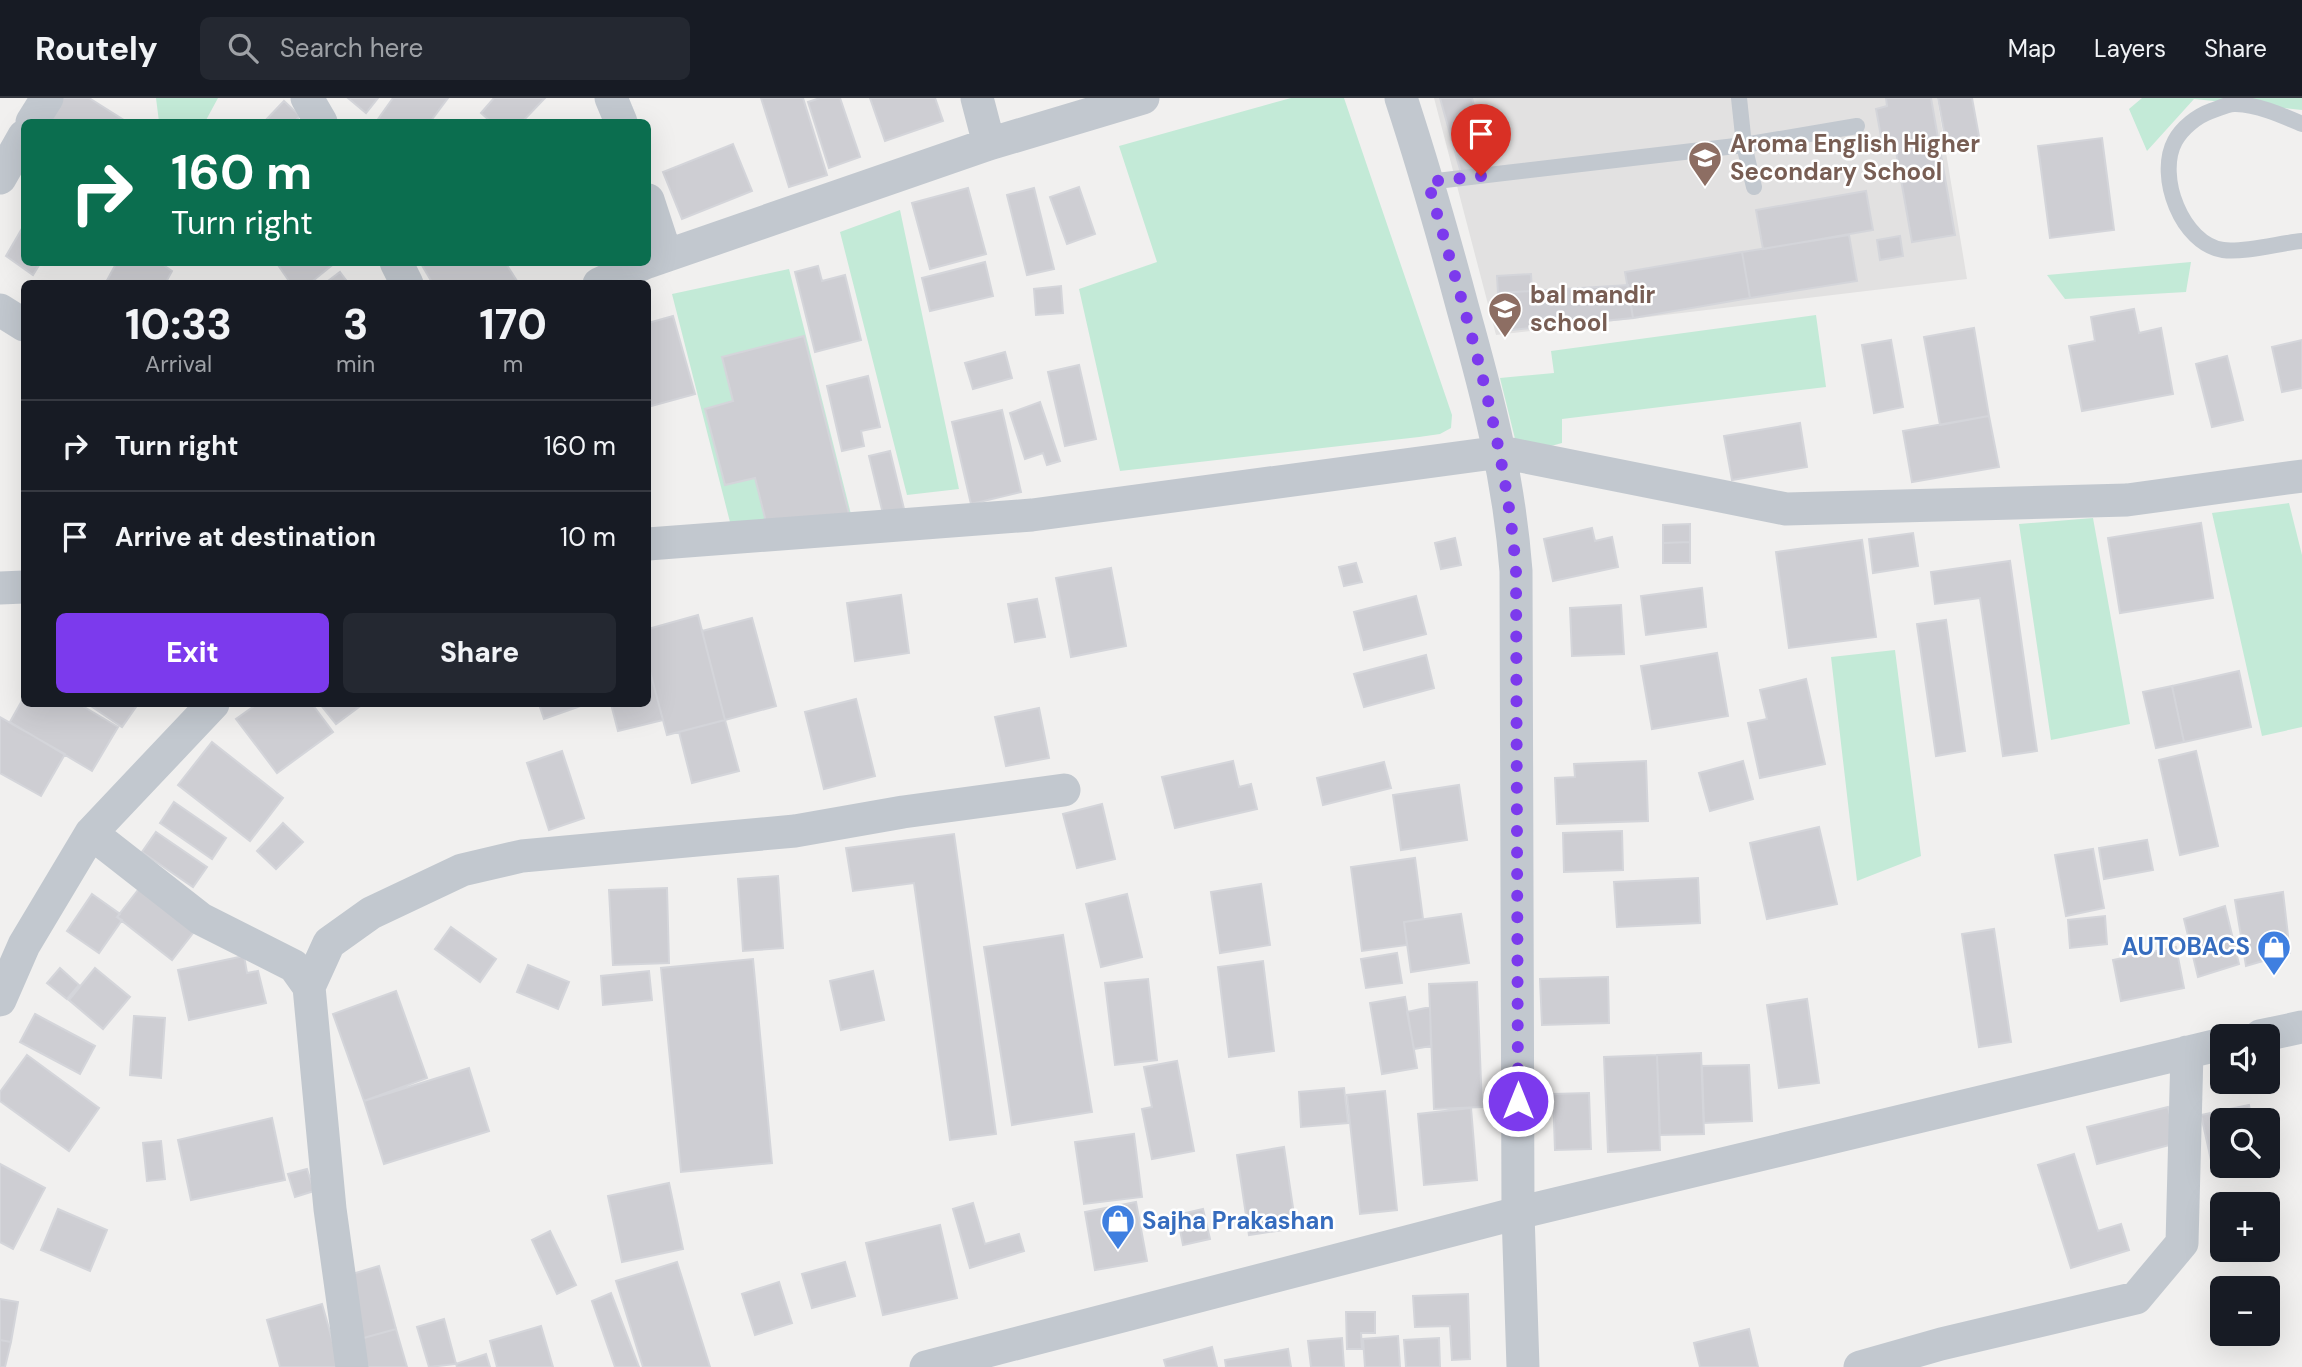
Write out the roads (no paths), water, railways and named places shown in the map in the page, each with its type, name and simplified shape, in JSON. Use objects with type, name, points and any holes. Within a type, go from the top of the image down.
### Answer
[{"type":"street","points":[[34,119],[47,98]]},
{"type":"street","points":[[307,98],[319,119]]},
{"type":"street","points":[[611,98],[620,119]]},
{"type":"street","points":[[977,98],[989,144]]},
{"type":"street","points":[[651,230],[654,260],[989,144],[1142,98]]},
{"type":"street","points":[[1401,98],[1428,182],[1500,452],[1511,505],[1516,571],[1518,1213],[1523,1367]]},
{"type":"street","points":[[0,178],[21,141]]},
{"type":"street","points":[[608,280],[640,266]]},
{"type":"street","points":[[0,310],[21,323]]},
{"type":"street","points":[[651,544],[1032,515],[1500,452],[1786,509],[2127,500],[2302,476]]},
{"type":"street","points":[[0,589],[21,587]]},
{"type":"street","points":[[0,1000],[24,945],[91,833],[210,707]]},
{"type":"street","points":[[352,1367],[330,1209],[309,987],[329,943],[371,913],[462,870],[522,856],[795,831],[903,811],[1063,790]]},
{"type":"street","points":[[91,833],[201,919],[294,966],[309,987]]},
{"type":"street","points":[[2280,1032],[2302,1027]]},
{"type":"street","points":[[926,1367],[1518,1213],[2210,1047]]},
{"type":"street","points":[[1860,1367],[1941,1344],[2136,1298],[2182,1243],[2187,1052]]},
{"type":"lane","points":[[1739,98],[1744,145],[1754,187]]},
{"type":"lane","points":[[2302,124],[2265,109],[2234,103],[2197,116],[2174,142],[2169,170],[2174,200],[2183,223],[2202,242],[2223,250],[2302,241]]},
{"type":"lane","points":[[1428,182],[1744,145],[1857,126]]},
{"type":"place","name":"Aroma English Higher Secondary School","points":[[1705,188]]},
{"type":"place","name":"bal mandir school","points":[[1505,339]]},
{"type":"place","name":"AUTOBACS","points":[[2274,977]]},
{"type":"place","name":"Sajha Prakashan","points":[[1118,1251]]}]
